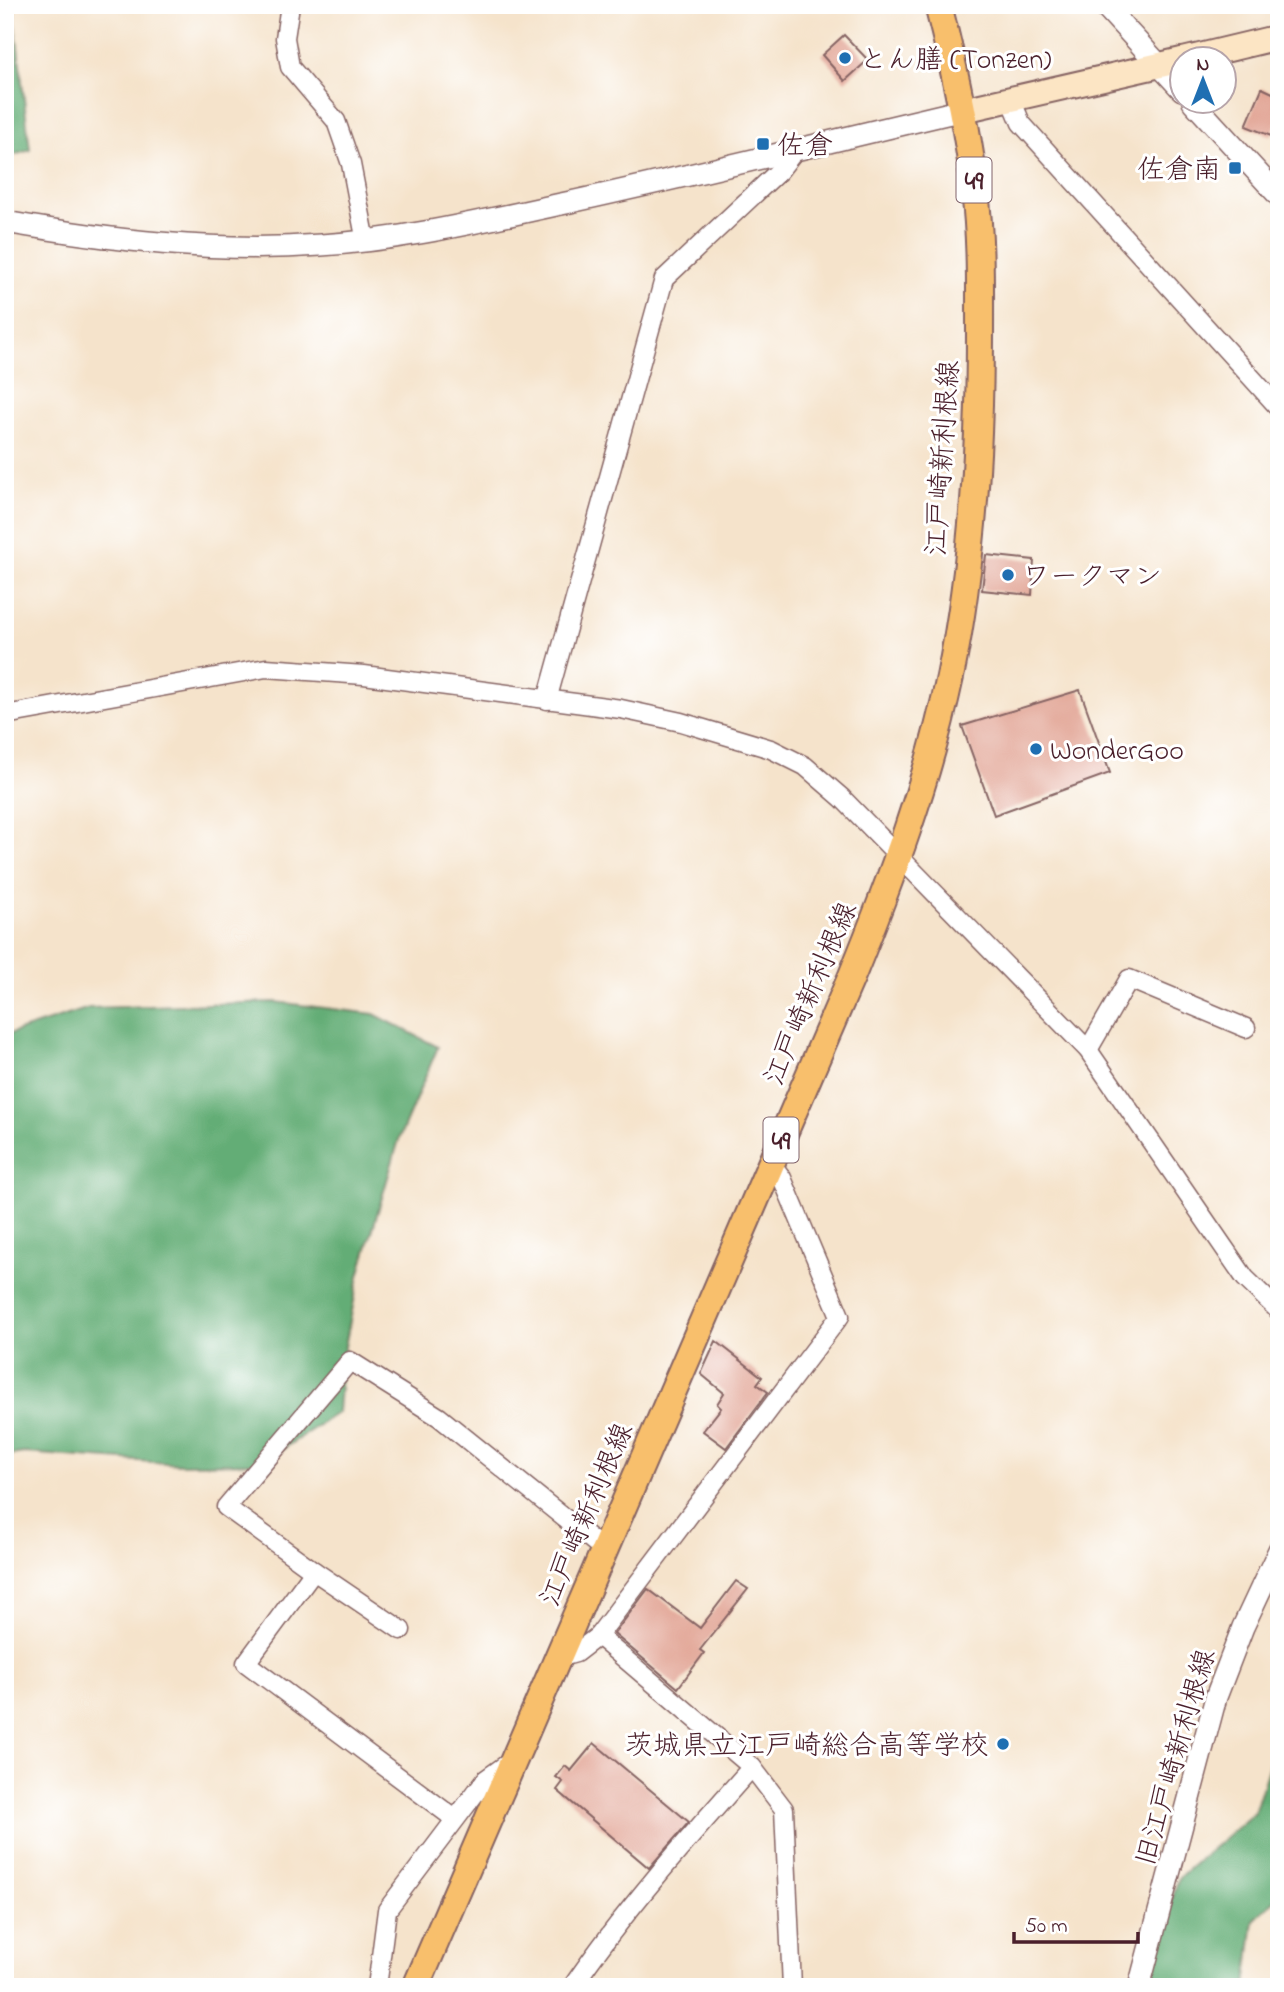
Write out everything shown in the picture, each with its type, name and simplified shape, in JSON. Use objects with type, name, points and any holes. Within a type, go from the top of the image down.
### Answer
[{"type":"main road","name":"江戸崎新利根線","points":[[416,1987],[851,978],[900,855],[935,736],[961,615],[977,463],[979,250],[975,193],[963,110],[938,5]]},
{"type":"main road","points":[[1238,46],[1279,37]]},
{"type":"main road","points":[[963,110],[1168,63]]},
{"type":"street","points":[[290,5],[285,38],[290,67],[336,121],[351,164],[366,242]]},
{"type":"street","points":[[1104,5],[1168,55]]},
{"type":"street","points":[[1011,99],[1021,123],[1279,408]]},
{"type":"street","points":[[5,222],[131,242],[242,247],[366,242],[459,226],[664,181],[963,110]]},
{"type":"street","points":[[1206,116],[1279,196]]},
{"type":"street","points":[[547,700],[664,279],[779,171],[796,149]]},
{"type":"street","points":[[5,715],[266,668],[364,675],[621,709],[681,722],[771,750],[805,766],[842,798],[1088,1050],[1245,1278],[1279,1311]]},
{"type":"street","points":[[1088,1050],[1129,979],[1246,1028]]},
{"type":"street","points":[[558,1658],[576,1653],[598,1636],[840,1316],[782,1178],[771,1163]]},
{"type":"street","points":[[401,1630],[226,1507],[349,1361],[439,1417],[603,1549]]},
{"type":"street","name":"旧江戸崎新利根線","points":[[1139,1987],[1216,1697],[1243,1627],[1279,1549]]},
{"type":"street","points":[[314,1571],[246,1663],[455,1819]]},
{"type":"street","points":[[598,1636],[752,1767],[784,1809],[792,1987]]},
{"type":"street","points":[[377,1987],[387,1910],[485,1779],[514,1760]]},
{"type":"street","points":[[572,1987],[617,1926],[752,1767]]},
{"type":"green space","points":[[5,5],[13,5],[30,150],[5,158]]},
{"type":"green space","points":[[276,1002],[374,1014],[438,1047],[400,1136],[359,1276],[342,1361],[338,1412],[262,1463],[181,1464],[24,1453],[5,1456],[5,1039],[9,1034],[89,1008]]},
{"type":"green space","points":[[1279,1734],[1279,1896],[1254,1920],[1246,1987],[1145,1987],[1179,1877],[1254,1813]]},
{"type":"building","name":"とん膳 (Tonzen)","points":[[844,35],[868,60],[845,81],[822,55]]},
{"type":"building","points":[[1262,88],[1279,96],[1279,118],[1271,136],[1246,126]]},
{"type":"building","name":"ワークマン","points":[[986,555],[1034,560],[1032,595],[982,590]]},
{"type":"building","name":"WonderGoo","points":[[1080,690],[1110,773],[994,815],[962,726]]},
{"type":"building","points":[[716,1341],[762,1377],[757,1384],[768,1392],[726,1448],[703,1431],[721,1408],[717,1404],[724,1393],[701,1374]]},
{"type":"building","points":[[736,1581],[748,1589],[700,1650],[704,1653],[678,1688],[614,1634],[648,1589],[700,1628]]},
{"type":"building","points":[[594,1743],[689,1822],[649,1868],[557,1790],[563,1782],[556,1777],[565,1766],[571,1771]]},
{"type":"place","name":"とん膳 (Tonzen)","points":[[845,58]]},
{"type":"place","name":"佐倉","points":[[763,144]]},
{"type":"place","name":"佐倉南","points":[[1235,168]]},
{"type":"place","name":"ワークマン","points":[[1008,575]]},
{"type":"place","name":"WonderGoo","points":[[1036,749]]},
{"type":"place","name":"茨城県立江戸崎総合高等学校","points":[[1003,1744]]}]
